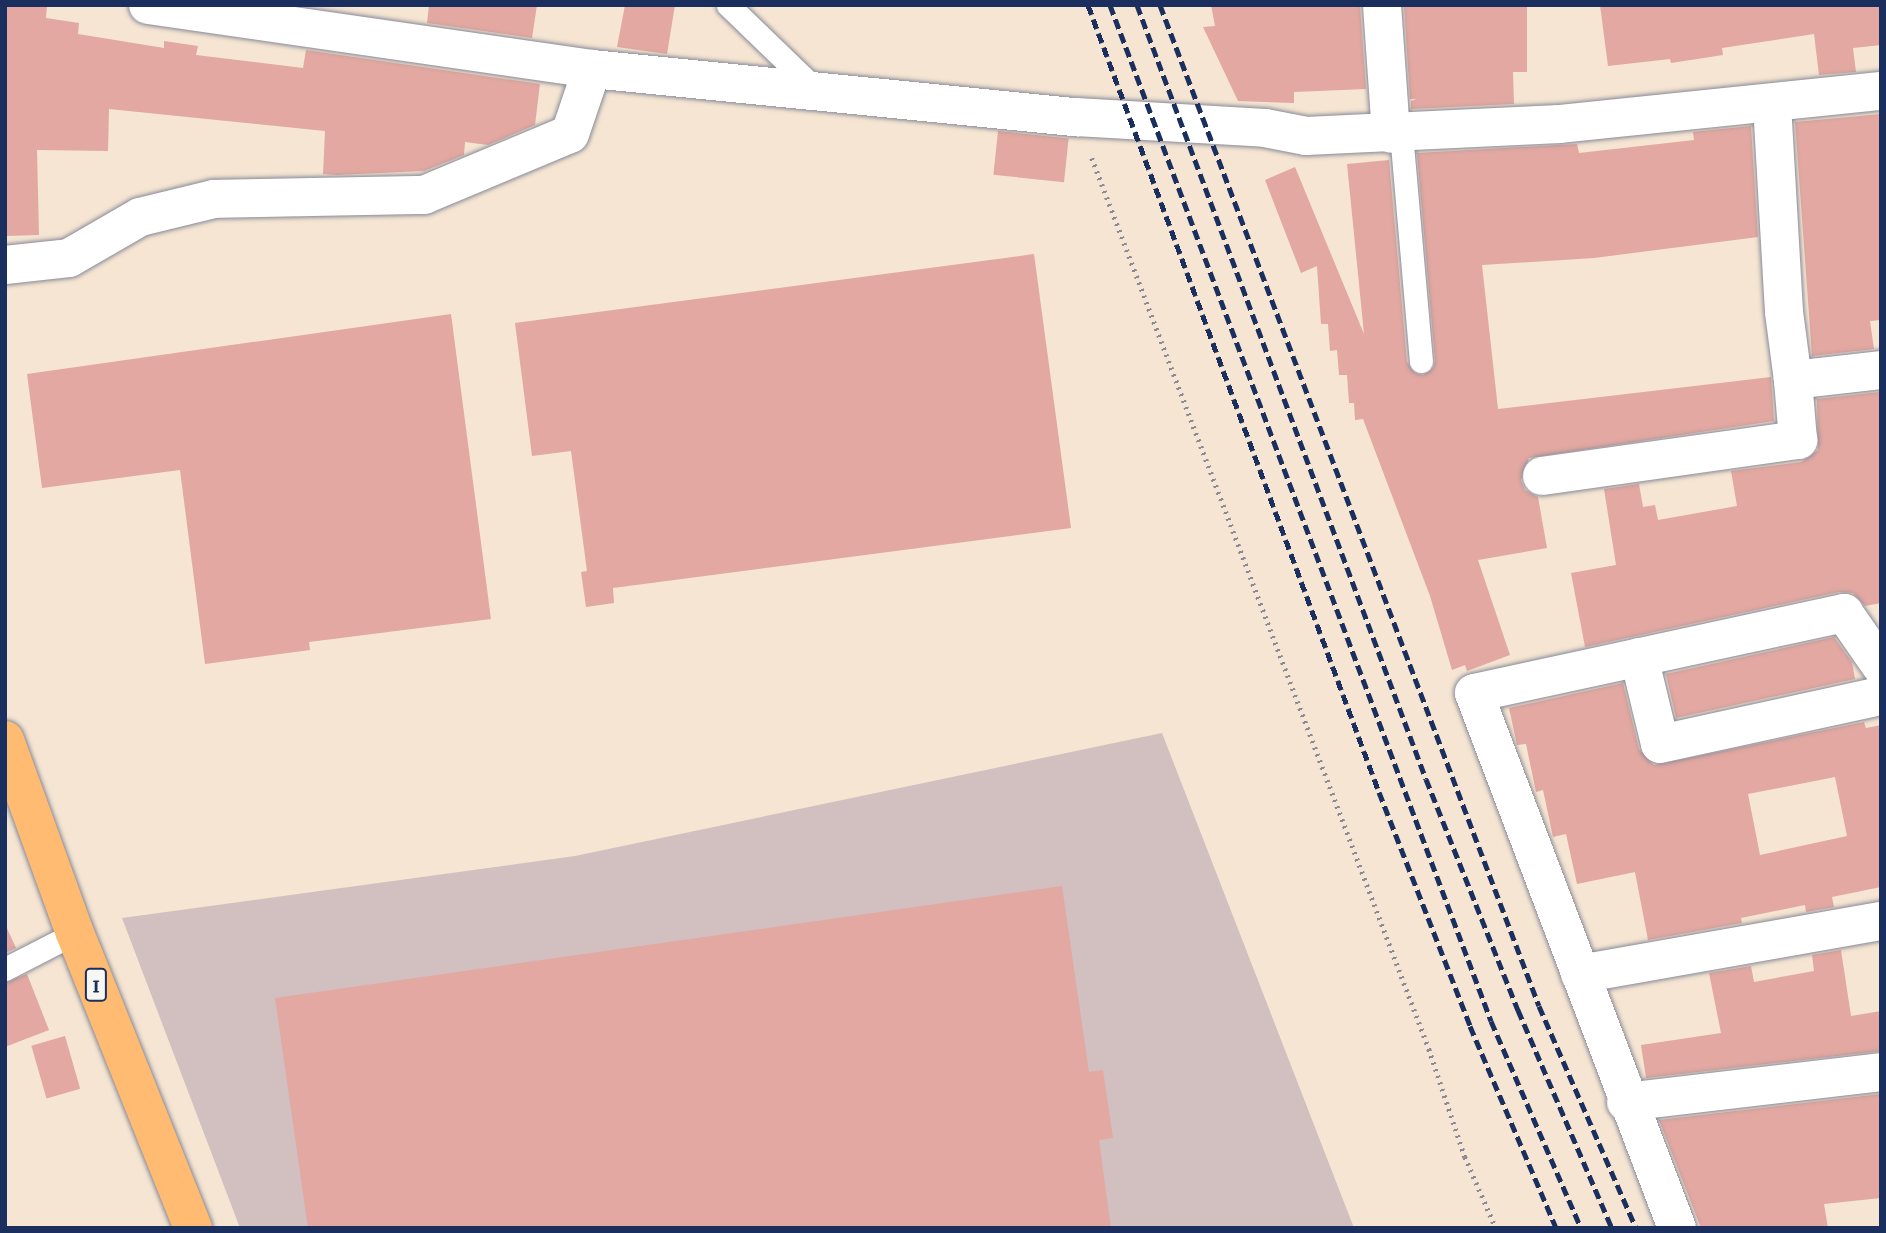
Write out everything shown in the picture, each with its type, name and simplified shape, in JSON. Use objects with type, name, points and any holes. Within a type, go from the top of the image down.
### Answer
[{"type":"highway","name":"1","points":[[5,740],[75,933],[193,1228]]},
{"type":"street","points":[[148,5],[592,69],[1076,117],[1265,128],[1306,136],[1396,133],[1772,104],[1881,91]]},
{"type":"street","points":[[1382,5],[1396,133]]},
{"type":"street","points":[[5,265],[68,258],[140,217],[214,199],[424,195],[570,134],[592,69]]},
{"type":"street","points":[[1542,476],[1798,440],[1783,300],[1772,104]]},
{"type":"street","points":[[1793,380],[1881,370]]},
{"type":"street","points":[[1677,1228],[1626,1102],[1474,693],[1844,613],[1881,666]]},
{"type":"street","points":[[1639,657],[1660,744],[1881,696]]},
{"type":"street","points":[[1580,974],[1881,920]]},
{"type":"street","points":[[1626,1102],[1881,1072]]},
{"type":"lane","points":[[727,5],[817,91]]},
{"type":"lane","points":[[1396,133],[1421,361]]},
{"type":"lane","points":[[5,969],[75,933]]},
{"type":"path","points":[[1076,117],[1429,1049],[1465,1157],[1496,1228]]},
{"type":"shaded area","points":[[1162,733],[1354,1228],[240,1228],[122,918],[575,856]]},
{"type":"building","points":[[5,5],[47,5],[46,18],[79,23],[78,34],[164,48],[164,41],[198,46],[196,55],[303,68],[306,50],[540,84],[535,125],[488,145],[465,142],[464,155],[424,171],[337,175],[323,174],[325,131],[109,109],[108,151],[37,150],[39,235],[5,236]]},
{"type":"building","points":[[429,5],[537,5],[532,38],[427,23]]},
{"type":"building","points":[[625,5],[675,5],[667,54],[617,47]]},
{"type":"building","points":[[1211,5],[1360,5],[1366,89],[1294,92],[1294,103],[1238,101],[1203,27],[1215,26]]},
{"type":"building","points":[[1404,5],[1527,5],[1527,72],[1513,72],[1514,104],[1411,109],[1411,101],[1416,99],[1410,99]]},
{"type":"building","points":[[1600,5],[1881,5],[1881,45],[1853,48],[1856,72],[1819,75],[1814,34],[1722,48],[1723,55],[1671,63],[1670,59],[1608,66]]},
{"type":"building","points":[[1881,114],[1881,320],[1870,321],[1874,349],[1812,356],[1795,122]]},
{"type":"building","points":[[1751,126],[1758,237],[1594,258],[1482,265],[1498,409],[1771,377],[1774,421],[1529,458],[1521,480],[1525,490],[1538,497],[1547,548],[1478,560],[1510,655],[1467,671],[1465,665],[1452,670],[1430,596],[1363,419],[1355,420],[1354,403],[1349,403],[1347,375],[1339,375],[1337,350],[1330,351],[1328,324],[1321,324],[1317,266],[1301,273],[1265,180],[1295,167],[1364,334],[1347,164],[1389,160],[1407,362],[1415,373],[1423,375],[1433,368],[1435,360],[1417,153],[1577,144],[1579,153],[1694,140],[1693,132]]},
{"type":"building","points":[[998,131],[1069,138],[1064,182],[993,175]]},
{"type":"building","points":[[1034,254],[1071,528],[613,588],[614,603],[586,607],[581,572],[587,571],[571,451],[532,456],[515,323]]},
{"type":"building","points":[[451,314],[491,619],[309,642],[310,650],[205,664],[180,470],[42,488],[27,374]]},
{"type":"building","points":[[1880,392],[1881,603],[1865,606],[1853,593],[1839,592],[1585,647],[1571,573],[1616,565],[1604,489],[1639,484],[1643,507],[1655,505],[1658,520],[1737,506],[1731,471],[1801,462],[1818,450],[1817,399]]},
{"type":"building","points":[[1834,637],[1852,662],[1855,679],[1676,718],[1666,674]]},
{"type":"building","points":[[1623,683],[1639,749],[1654,765],[1864,722],[1866,728],[1881,725],[1881,887],[1832,897],[1834,907],[1806,912],[1805,905],[1741,918],[1742,923],[1648,940],[1635,872],[1577,884],[1566,834],[1553,837],[1543,790],[1536,792],[1526,744],[1517,745],[1509,708]],"holes":[[[1835,777],[1847,836],[1760,855],[1748,794]]]},
{"type":"building","points":[[1062,886],[1089,1072],[1103,1070],[1113,1138],[1099,1140],[1111,1228],[308,1228],[275,998]]},
{"type":"building","points":[[5,924],[16,948],[5,953]]},
{"type":"building","points":[[1841,950],[1851,1016],[1881,1011],[1881,1051],[1646,1078],[1641,1045],[1721,1033],[1709,973],[1751,966],[1754,982],[1814,971],[1812,955]]},
{"type":"building","points":[[27,974],[49,1030],[5,1047],[5,983]]},
{"type":"building","points":[[65,1036],[80,1089],[47,1099],[31,1046]]},
{"type":"building","points":[[1881,1094],[1881,1198],[1824,1204],[1828,1228],[1701,1228],[1659,1120]]},
{"type":"railway","points":[[1088,5],[1379,792],[1470,1026],[1556,1228]]},
{"type":"railway","points":[[1110,5],[1491,1021],[1581,1228]]},
{"type":"railway","points":[[1137,5],[1426,779],[1518,1010],[1612,1228]]},
{"type":"railway","points":[[1160,5],[1539,1006],[1636,1228]]}]
